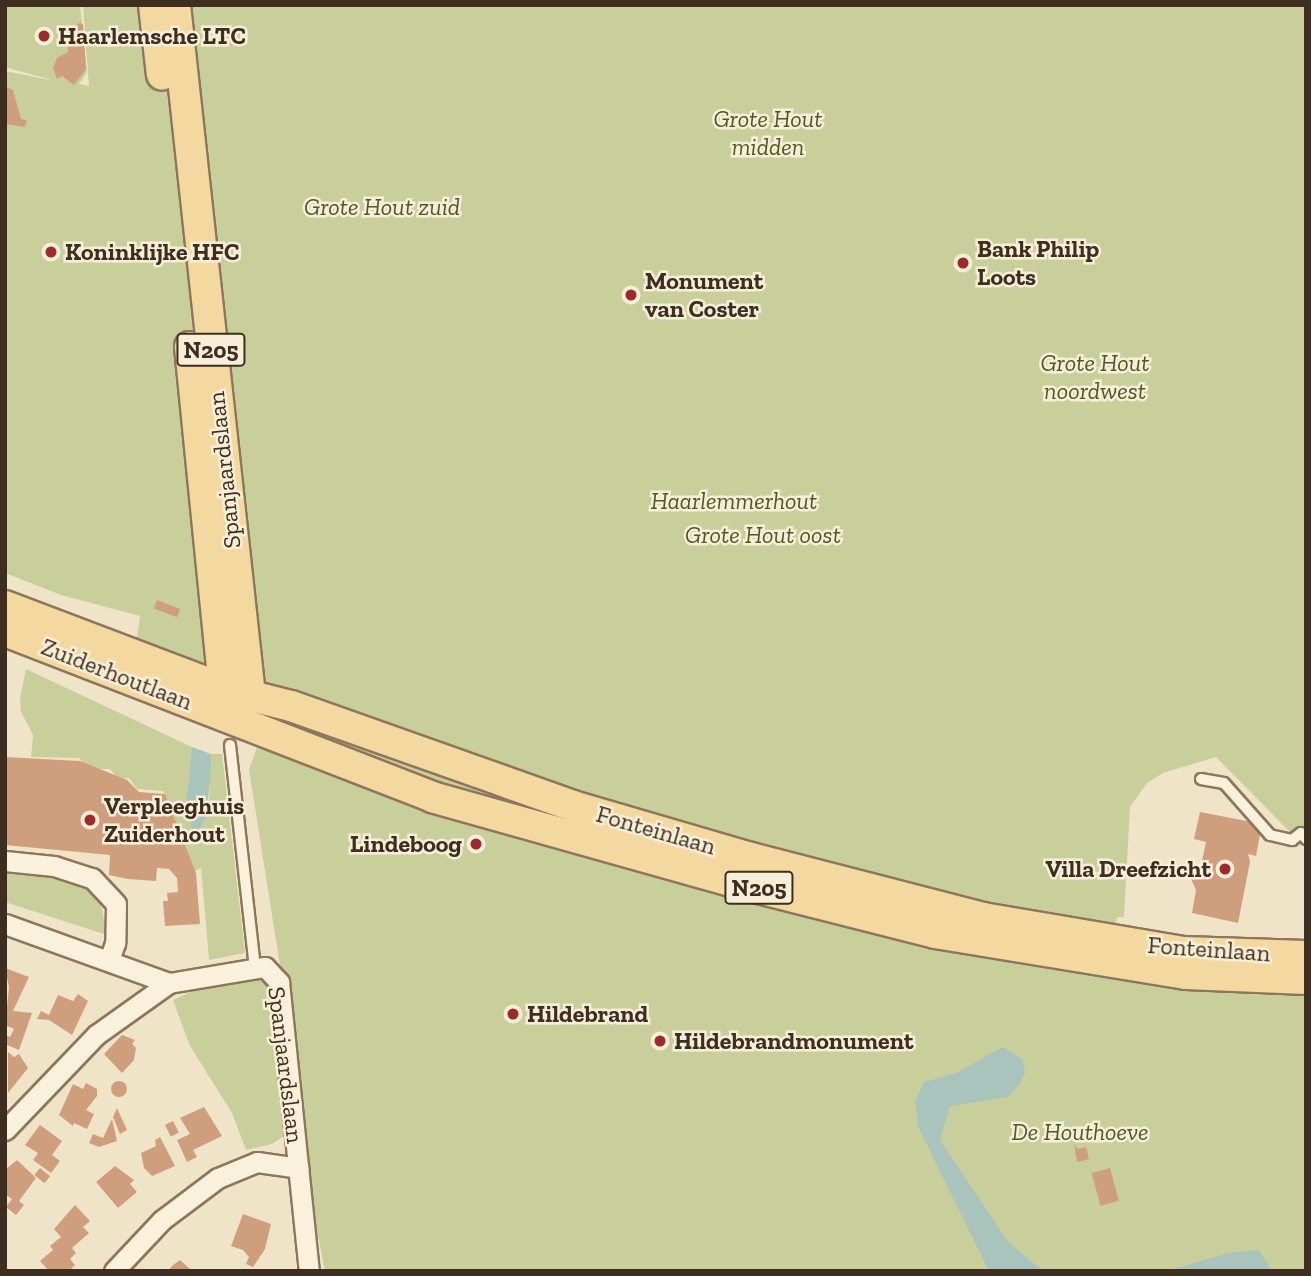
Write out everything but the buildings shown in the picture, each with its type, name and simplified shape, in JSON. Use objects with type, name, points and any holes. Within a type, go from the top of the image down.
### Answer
[{"type":"main road","name":"Spanjaardslaan","points":[[154,5],[232,713]]},
{"type":"main road","name":"Spanjaardslaan","points":[[175,5],[232,713]]},
{"type":"main road","name":"Zuiderhoutlaan","points":[[5,606],[232,713]]},
{"type":"main road","name":"Zuiderhoutlaan","points":[[5,631],[232,713]]},
{"type":"main road","name":"Fonteinlaan","points":[[232,713],[983,918],[1185,952],[1306,956]]},
{"type":"main road","name":"Fonteinlaan","points":[[232,713],[432,797],[935,933],[1186,974],[1306,979]]},
{"type":"street","points":[[5,861],[54,866],[92,878],[116,904],[115,943],[109,960]]},
{"type":"street","points":[[5,924],[169,983]]},
{"type":"street","points":[[5,1130],[96,1035],[169,983],[260,967]]},
{"type":"street","name":"Spanjaardslaan","points":[[260,967],[279,982],[309,1271]]},
{"type":"street","points":[[114,1271],[162,1220],[218,1178],[257,1162],[299,1168]]},
{"type":"lane","name":"Spanjaardslaan","points":[[232,713],[260,967]]},
{"type":"lane","points":[[1201,779],[1224,783],[1270,835],[1280,842],[1292,840],[1301,833],[1306,839]]},
{"type":"green space","name":"Haarlemmerhout","points":[[5,5],[80,5],[87,72],[79,84],[89,86],[83,5],[1306,5],[1306,827],[1290,832],[1216,757],[1163,773],[1147,783],[1130,807],[1124,917],[1117,917],[1115,933],[1306,989],[1306,1271],[325,1271],[305,1169],[292,1041],[249,770],[276,693],[136,645],[140,616],[61,595],[5,573],[5,71],[55,81],[5,67]]},
{"type":"green space","points":[[26,669],[192,747],[186,805],[200,829],[209,799],[211,754],[222,754],[245,953],[209,960],[201,868],[195,871],[163,791],[137,789],[129,778],[118,779],[110,769],[88,769],[79,758],[31,757],[33,735],[21,712],[20,699]]},
{"type":"green space","points":[[5,870],[80,880],[100,899],[107,935],[5,902]]},
{"type":"green space","points":[[261,978],[271,990],[287,1134],[272,1144],[246,1150],[232,1113],[190,1046],[173,1000],[201,987]]},
{"type":"water","points":[[192,747],[211,754],[206,817],[200,829],[192,829],[186,804]]},
{"type":"water","points":[[1003,1047],[1023,1060],[1025,1072],[1019,1085],[1008,1097],[950,1106],[940,1140],[1009,1243],[1043,1271],[989,1271],[919,1129],[915,1102],[924,1082],[956,1073]]},
{"type":"water","points":[[1259,1250],[1272,1271],[1167,1271],[1228,1253]]},
{"type":"place","name":"Haarlemsche LTC","points":[[44,36]]},
{"type":"place","name":"Koninklijke HFC","points":[[51,252]]},
{"type":"place","name":"Bank Philip Loots","points":[[963,263]]},
{"type":"place","name":"Monument van Coster","points":[[631,295]]},
{"type":"place","name":"Verpleeghuis Zuiderhout","points":[[90,820]]},
{"type":"place","name":"Lindeboog","points":[[476,844]]},
{"type":"place","name":"Villa Dreefzicht","points":[[1225,869]]},
{"type":"place","name":"Hildebrand","points":[[513,1014]]},
{"type":"place","name":"Hildebrandmonument","points":[[660,1041]]},
{"type":"park label","name":"Grote Hout midden","points":[[768,133]]},
{"type":"park label","name":"Grote Hout zuid","points":[[382,207]]},
{"type":"park label","name":"Grote Hout noordwest","points":[[1095,377]]},
{"type":"park label","name":"Grote Hout oost","points":[[763,535]]},
{"type":"park label","name":"De Houthoeve","points":[[1080,1132]]}]
